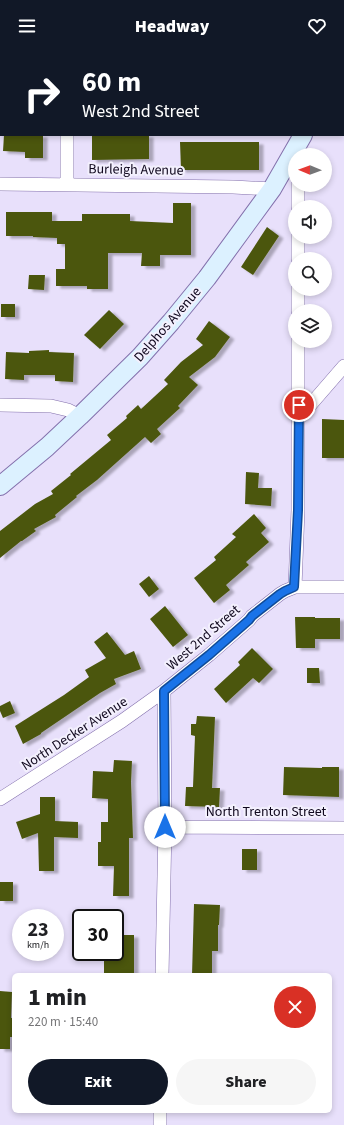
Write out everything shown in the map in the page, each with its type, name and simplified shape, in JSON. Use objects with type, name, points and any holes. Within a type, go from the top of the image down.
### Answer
[{"type":"street","points":[[67,136],[67,185]]},
{"type":"street","name":"Delphos Avenue","points":[[0,486],[47,447],[80,416],[140,357],[171,322],[207,278],[272,190],[301,142]]},
{"type":"street","name":"Burleigh Avenue","points":[[0,184],[233,187],[272,190]]},
{"type":"street","points":[[298,348],[298,510],[294,587],[344,587]]},
{"type":"street","points":[[299,418],[344,366]]},
{"type":"street","points":[[0,405],[51,406],[68,410],[80,416]]},
{"type":"street","name":"West 2nd Street","points":[[162,973],[165,827],[164,691],[214,651],[274,598],[294,587]]},
{"type":"street","name":"North Decker Avenue","points":[[0,799],[122,721],[164,691]]},
{"type":"street","name":"North Trenton Street","points":[[165,827],[344,828]]},
{"type":"street","points":[[160,1113],[160,1125]]},
{"type":"building","points":[[4,136],[43,136],[43,158],[25,158],[25,152],[3,151]]},
{"type":"building","points":[[92,136],[149,136],[149,159],[92,160]]},
{"type":"building","points":[[180,142],[259,142],[259,170],[181,170]]},
{"type":"building","points":[[173,203],[191,203],[191,255],[160,255],[160,266],[141,266],[142,253],[108,253],[108,289],[87,289],[87,286],[56,286],[56,269],[65,269],[65,244],[57,244],[57,238],[6,236],[6,212],[52,212],[52,221],[82,221],[82,214],[130,214],[130,221],[173,223]]},
{"type":"building","points":[[267,227],[279,236],[253,275],[241,267]]},
{"type":"building","points":[[29,275],[45,275],[44,290],[28,289]]},
{"type":"building","points":[[1,304],[15,304],[15,317],[1,317]]},
{"type":"building","points":[[109,310],[124,324],[100,349],[84,335]]},
{"type":"building","points":[[209,321],[230,337],[215,357],[189,377],[198,385],[178,406],[180,408],[157,429],[161,434],[151,443],[145,437],[97,480],[76,496],[77,497],[55,515],[56,517],[34,529],[36,531],[0,558],[0,531],[35,504],[53,494],[51,491],[111,440],[107,435],[127,418],[126,416],[138,405],[141,409],[168,384],[164,380],[181,362],[203,345],[196,339]]},
{"type":"building","points":[[49,350],[49,352],[74,353],[73,382],[55,381],[55,375],[24,375],[24,380],[5,379],[6,352],[29,353],[29,351]]},
{"type":"building","points":[[322,419],[344,420],[344,458],[322,458]]},
{"type":"building","points":[[246,472],[259,473],[258,488],[272,488],[271,506],[245,504]]},
{"type":"building","points":[[254,514],[266,528],[261,533],[269,542],[246,562],[249,565],[226,585],[230,590],[214,603],[194,578],[216,560],[214,557],[236,537],[232,534]]},
{"type":"building","points":[[149,576],[159,589],[149,597],[139,584]]},
{"type":"building","points":[[165,606],[188,635],[173,647],[150,619]]},
{"type":"building","points":[[295,617],[340,618],[340,639],[315,639],[315,648],[296,648]]},
{"type":"building","points":[[107,632],[125,655],[134,651],[141,669],[114,679],[116,684],[100,693],[41,734],[23,744],[15,726],[64,695],[89,677],[85,670],[106,658],[94,642]]},
{"type":"building","points":[[252,648],[273,669],[259,683],[253,678],[226,703],[214,689],[240,665],[238,662]]},
{"type":"building","points":[[307,668],[319,668],[320,683],[307,683]]},
{"type":"building","points":[[10,701],[15,713],[3,718],[0,711],[0,706]]},
{"type":"building","points":[[197,716],[215,717],[212,788],[220,788],[219,807],[185,806],[186,787],[193,787],[195,736],[191,735],[191,724],[196,724]]},
{"type":"building","points":[[114,760],[132,761],[131,782],[133,838],[129,838],[129,896],[113,896],[114,866],[98,866],[98,842],[101,842],[101,822],[108,822],[108,799],[92,798],[93,771],[113,772]]},
{"type":"building","points":[[284,767],[339,767],[339,797],[283,795]]},
{"type":"building","points":[[40,797],[55,797],[55,821],[78,822],[78,838],[54,837],[54,871],[39,871],[38,833],[22,839],[16,822],[40,814]]},
{"type":"building","points":[[242,849],[257,849],[257,870],[242,870]]},
{"type":"building","points":[[0,882],[13,882],[13,901],[0,901]]},
{"type":"building","points":[[194,904],[220,905],[218,951],[212,951],[212,973],[192,973]]},
{"type":"building","points":[[124,935],[134,935],[134,973],[104,973],[104,961],[124,961]]},
{"type":"building","points":[[0,991],[12,992],[12,1037],[10,1037],[10,1049],[0,1049]]},
{"type":"route","points":[[165,827],[164,691],[235,633],[252,616],[280,594],[294,587],[298,510],[299,405]]}]
